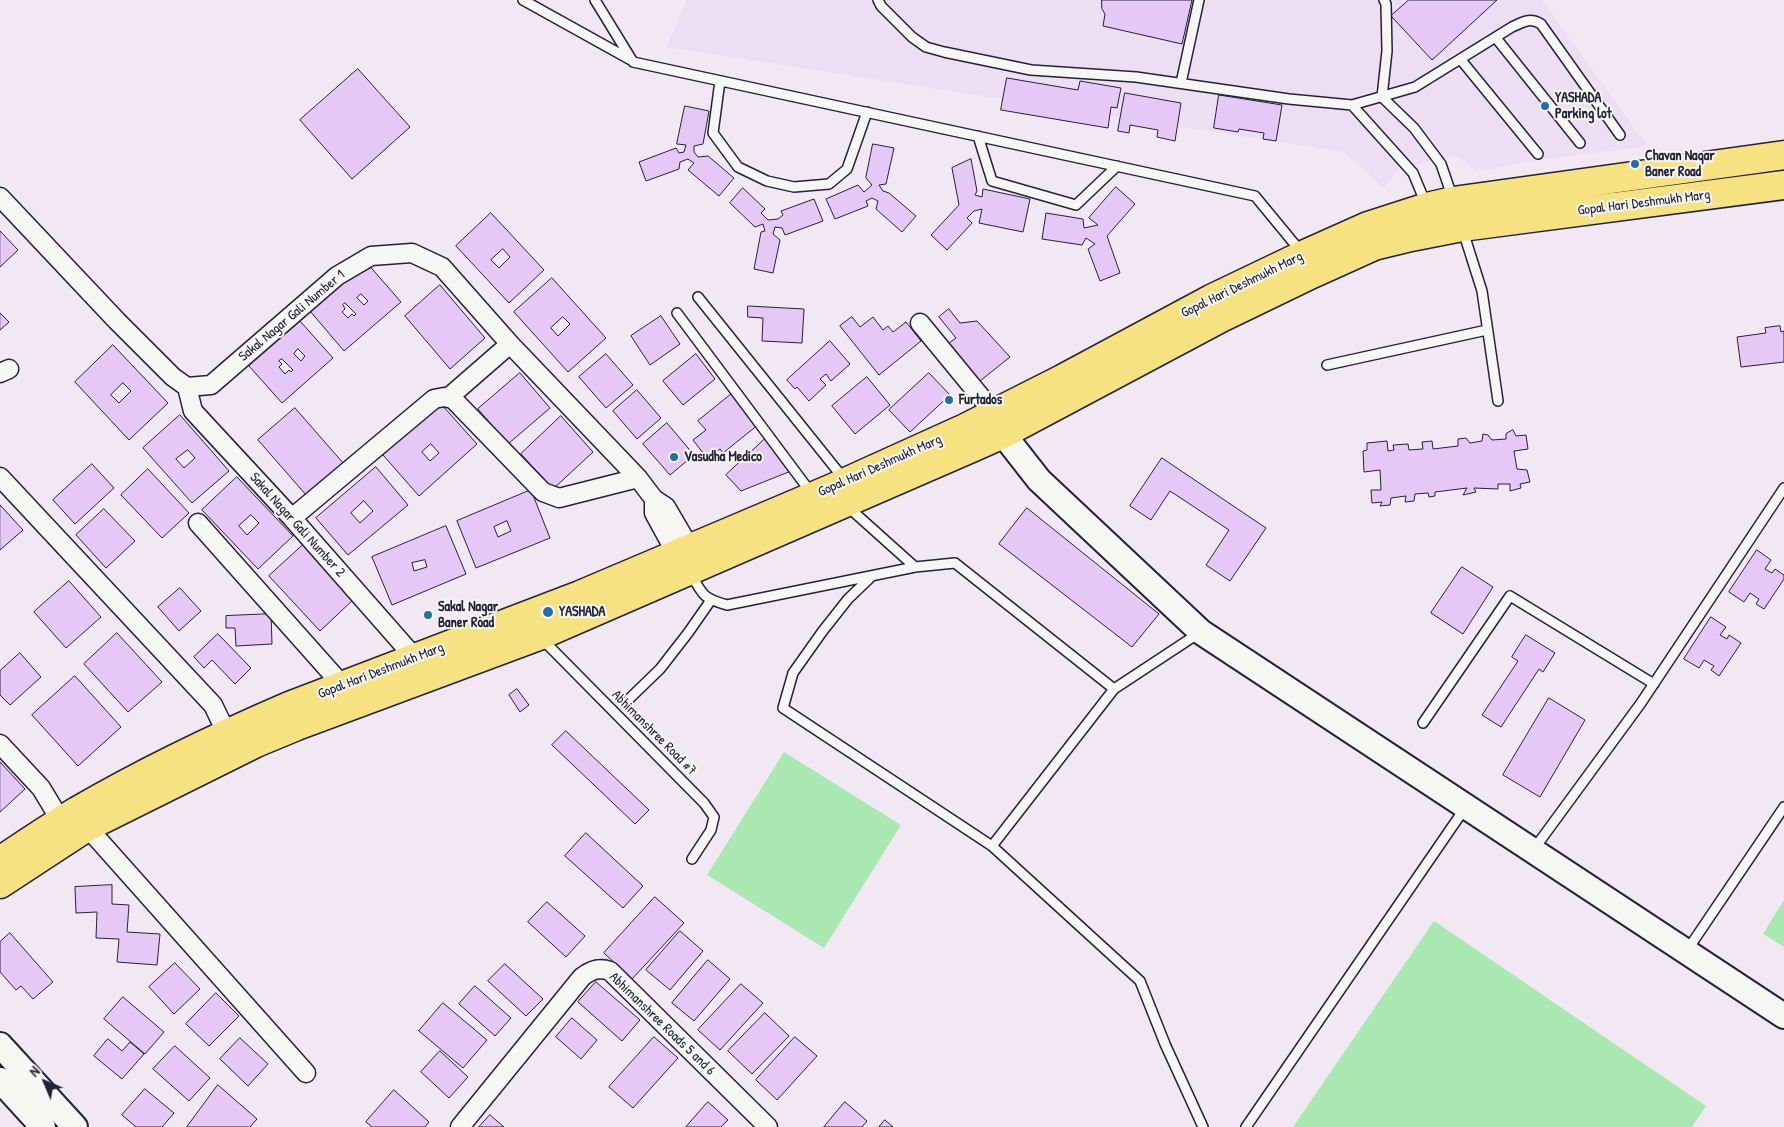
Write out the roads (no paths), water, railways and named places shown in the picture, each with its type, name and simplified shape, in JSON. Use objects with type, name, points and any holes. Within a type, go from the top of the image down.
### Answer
[{"type":"main road","name":"Gopal Hari Deshmukh Marg","points":[[0,884],[88,827],[229,745],[289,706],[580,595],[686,558],[846,493],[1374,246],[1445,217],[1784,155]]},
{"type":"main road","name":"Gopal Hari Deshmukh Marg","points":[[999,423],[1062,379],[1211,299],[1368,226],[1784,185]]},
{"type":"main road","name":"Gopal Hari Deshmukh Marg","points":[[0,861],[61,821],[119,788],[229,745],[297,726],[539,636],[686,558],[814,496],[846,493]]},
{"type":"street","points":[[0,197],[124,328],[173,377],[187,387]]},
{"type":"street","name":"Sakal Nagar Gali Number 1","points":[[187,387],[211,385],[337,276],[371,256],[412,253],[442,267],[510,344],[638,478],[654,499],[654,513],[686,558]]},
{"type":"street","points":[[920,323],[999,423],[1039,480],[1201,632],[1784,1016]]},
{"type":"street","points":[[448,398],[510,344]]},
{"type":"street","name":"Sakal Nagar Gali Number 2","points":[[187,387],[193,411],[292,518],[415,658]]},
{"type":"street","points":[[292,518],[434,399],[439,398],[453,399],[543,492],[551,496],[560,498],[638,478]]},
{"type":"street","points":[[0,477],[213,706],[229,745]]},
{"type":"street","points":[[198,524],[343,686]]},
{"type":"street","points":[[0,744],[41,788],[61,821]]},
{"type":"street","points":[[88,827],[306,1073]]},
{"type":"street","name":"Abhimanshree Roads 5 and 6","points":[[460,1127],[582,977],[589,971],[596,969],[610,971],[768,1127]]},
{"type":"street","points":[[0,1045],[75,1127]]},
{"type":"street","points":[[0,1080],[43,1127]]},
{"type":"lane","points":[[523,0],[634,62],[1255,196],[1303,255]]},
{"type":"lane","points":[[595,0],[634,62]]},
{"type":"lane","points":[[878,0],[881,6],[912,37],[926,47],[944,52],[1030,70],[1136,77],[1289,99],[1352,105],[1415,87],[1526,20],[1535,20],[1541,24],[1620,135]]},
{"type":"lane","points":[[1180,84],[1199,0]]},
{"type":"lane","points":[[1382,97],[1387,51],[1387,1]]},
{"type":"lane","points":[[1496,38],[1580,143]]},
{"type":"lane","points":[[1461,60],[1538,154]]},
{"type":"lane","points":[[720,80],[713,133],[738,167],[767,181],[794,187],[830,184],[846,170],[867,112]]},
{"type":"lane","points":[[1382,97],[1414,128],[1441,164],[1445,217]]},
{"type":"lane","points":[[1352,105],[1413,173],[1445,217],[1482,291],[1498,401]]},
{"type":"lane","points":[[978,136],[992,181],[1076,205],[1117,166]]},
{"type":"lane","points":[[698,298],[846,493],[915,567]]},
{"type":"lane","points":[[677,313],[814,496]]},
{"type":"lane","points":[[1327,365],[1487,330]]},
{"type":"lane","points":[[1533,851],[1654,684],[1784,488]]},
{"type":"lane","points":[[686,558],[703,595],[711,600],[727,604],[915,567],[955,563],[1114,689]]},
{"type":"lane","points":[[872,576],[848,599],[793,673],[784,708],[992,846],[1140,981],[1165,1044],[1203,1127]]},
{"type":"lane","points":[[1423,723],[1510,596],[1654,684]]},
{"type":"lane","points":[[629,699],[660,669],[688,634],[711,600]]},
{"type":"lane","points":[[992,846],[1114,689],[1201,632]]},
{"type":"lane","name":"Abhimanshree Road #7","points":[[539,636],[704,803],[714,817],[711,830],[692,859]]},
{"type":"lane","points":[[1686,952],[1784,806]]},
{"type":"lane","points":[[1246,1127],[1466,807]]},
{"type":"place","name":"YASHADA Parking lot","points":[[1545,106]]},
{"type":"place","name":"Chavan Nagar Baner Road","points":[[1635,164]]},
{"type":"place","name":"Furtados","points":[[949,400]]},
{"type":"place","name":"Vasudha Medico","points":[[674,457]]},
{"type":"place","name":"YASHADA","points":[[548,612]]},
{"type":"place","name":"Sakal Nagar Baner Road","points":[[428,615]]}]
